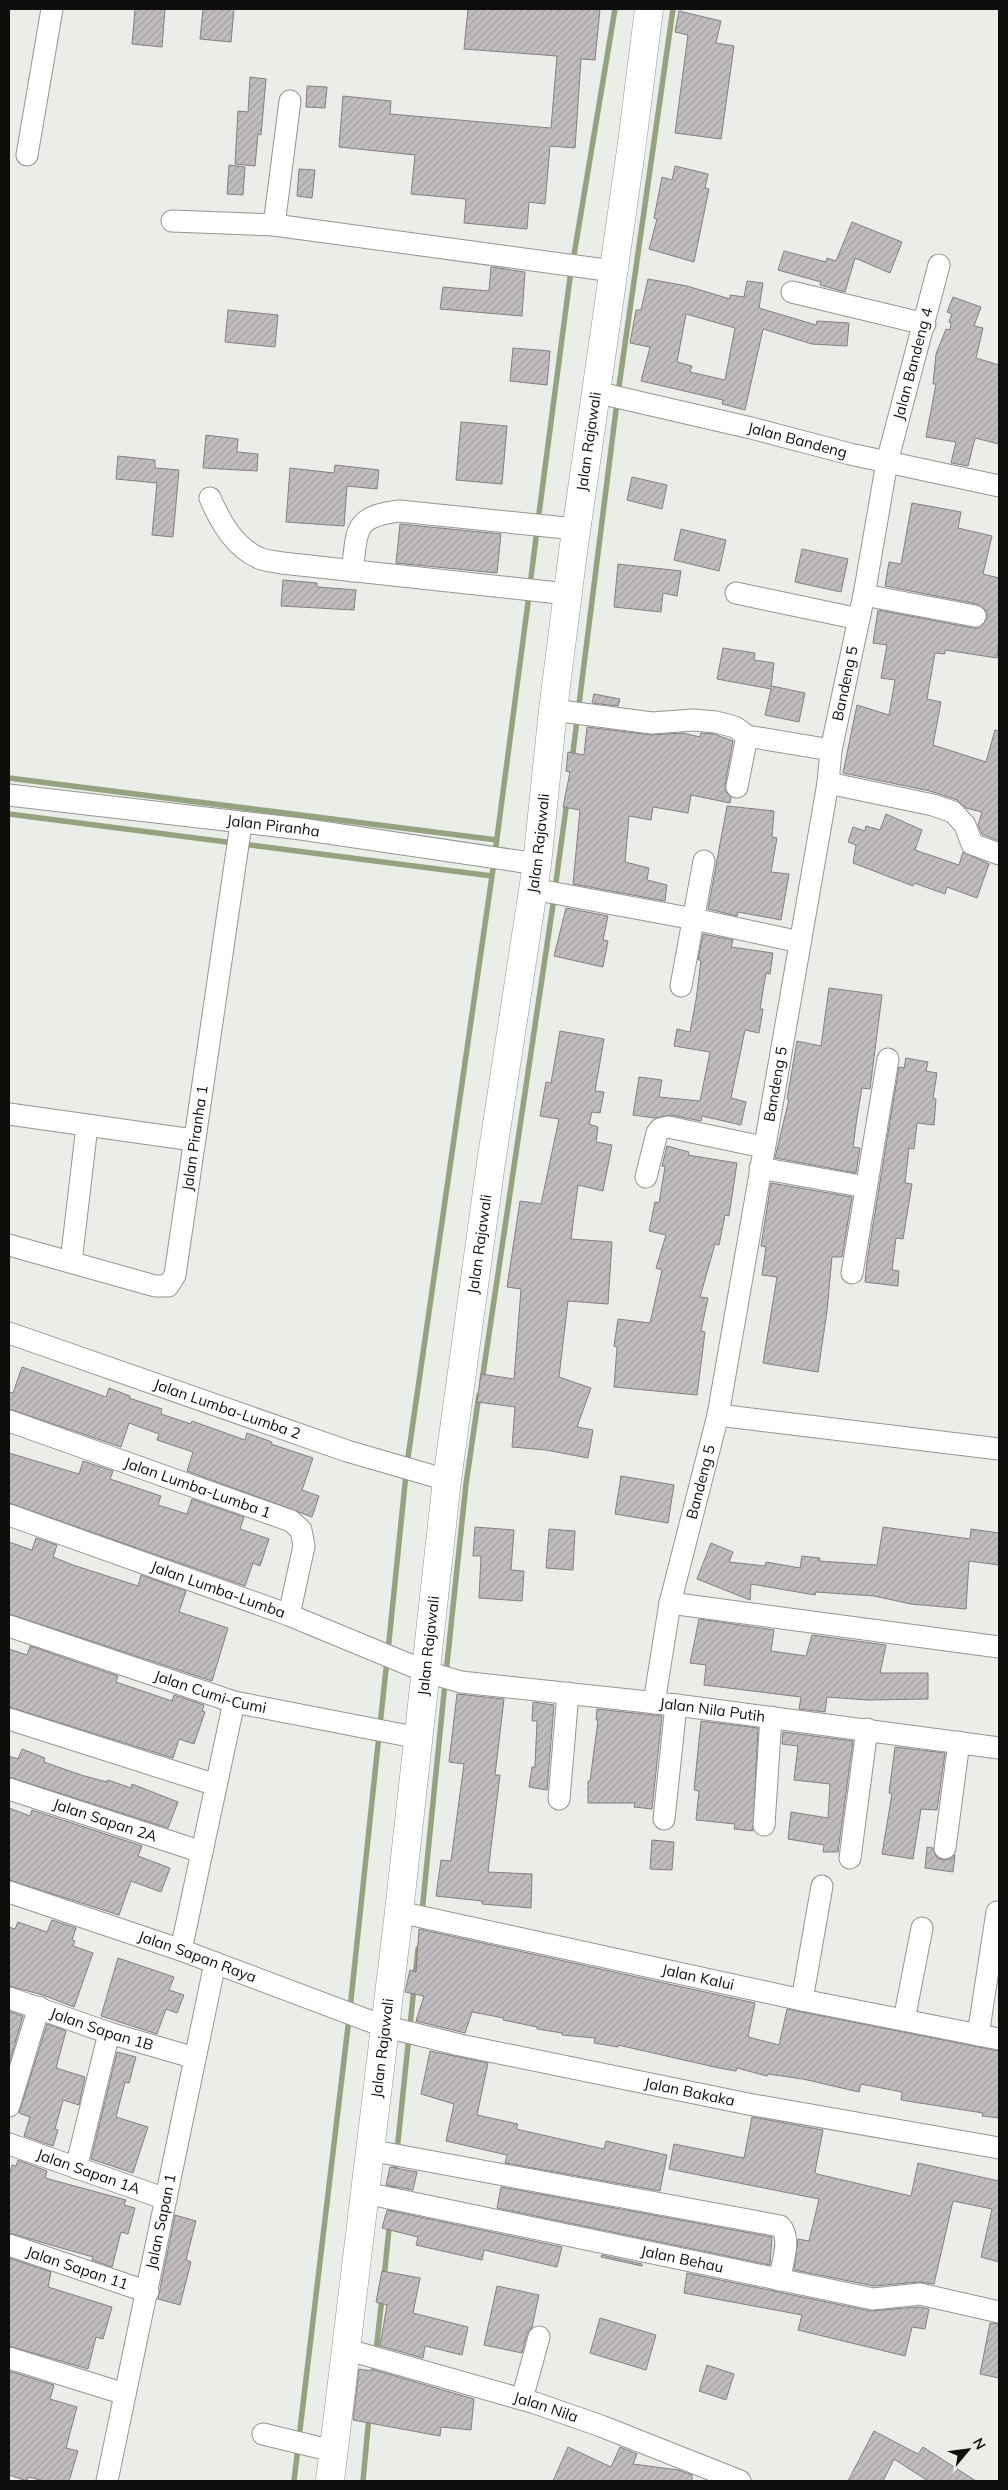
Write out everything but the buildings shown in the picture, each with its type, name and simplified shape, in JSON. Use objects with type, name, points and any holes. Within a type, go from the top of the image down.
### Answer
[{"type":"main road","name":"Jalan Rajawali","points":[[330,2481],[383,2026],[399,1912],[447,1480],[491,1163],[535,877],[553,710],[576,530],[649,9]]},
{"type":"street","points":[[27,155],[52,9]]},
{"type":"street","points":[[274,225],[290,101]]},
{"type":"street","points":[[172,221],[274,225],[613,271]]},
{"type":"street","name":"Jalan Bandeng 4","points":[[887,462],[925,324],[939,265]]},
{"type":"street","points":[[792,292],[925,324]]},
{"type":"street","name":"Jalan Bandeng","points":[[596,392],[887,462],[999,486]]},
{"type":"street","name":"Bandeng 5","points":[[654,1703],[670,1602],[718,1415],[828,783],[832,750],[864,595],[887,462]]},
{"type":"street","points":[[210,498],[220,520],[239,544],[258,558],[282,563],[568,594]]},
{"type":"street","points":[[352,571],[358,527],[369,518],[384,513],[399,511],[576,530]]},
{"type":"street","points":[[736,593],[859,619]]},
{"type":"street","points":[[864,595],[975,616]]},
{"type":"street","points":[[553,710],[652,723],[693,720],[716,722],[735,728],[747,736],[832,750]]},
{"type":"street","points":[[737,787],[747,736]]},
{"type":"street","points":[[828,783],[932,805],[952,812],[965,825],[972,844],[999,854]]},
{"type":"street","name":"Jalan Piranha","points":[[9,796],[241,824],[302,829],[535,877],[694,919],[800,942]]},
{"type":"street","name":"Jalan Piranha 1","points":[[9,1245],[155,1286],[168,1286],[175,1275],[193,1140],[241,824]]},
{"type":"street","points":[[681,986],[704,861]]},
{"type":"street","points":[[852,1273],[888,1059]]},
{"type":"street","points":[[9,1114],[193,1140]]},
{"type":"street","points":[[71,1262],[87,1126]]},
{"type":"street","points":[[646,1177],[657,1133],[660,1128],[668,1127],[866,1187]]},
{"type":"street","name":"Jalan Lumba-Lumba 2","points":[[9,1333],[346,1451],[447,1480]]},
{"type":"street","points":[[718,1415],[999,1450]]},
{"type":"street","name":"Jalan Lumba-Lumba 1","points":[[9,1421],[291,1521],[301,1530],[304,1546],[289,1615]]},
{"type":"street","name":"Jalan Lumba-Lumba","points":[[9,1515],[289,1615],[427,1672]]},
{"type":"street","points":[[670,1602],[999,1647]]},
{"type":"street","name":"Jalan Cumi-Cumi","points":[[9,1626],[234,1702],[419,1738]]},
{"type":"street","name":"Jalan Nila Putih","points":[[427,1672],[461,1682],[771,1716],[999,1748]]},
{"type":"street","points":[[559,1799],[568,1693]]},
{"type":"street","points":[[181,1950],[234,1702]]},
{"type":"street","points":[[664,1819],[676,1705]]},
{"type":"street","points":[[764,1825],[771,1716]]},
{"type":"street","points":[[9,1718],[216,1785]]},
{"type":"street","points":[[850,1858],[867,1729]]},
{"type":"street","points":[[945,1848],[959,1742]]},
{"type":"street","name":"Jalan Sapan 2A","points":[[9,1789],[202,1852]]},
{"type":"street","points":[[802,2000],[822,1886]]},
{"type":"street","name":"Jalan Sapan Raya","points":[[9,1892],[181,1950],[383,2026]]},
{"type":"street","name":"Jalan Kalui","points":[[399,1912],[802,2000],[999,2039]]},
{"type":"street","points":[[978,2035],[997,1912]]},
{"type":"street","points":[[904,2020],[922,1928]]},
{"type":"street","name":"Jalan Sapan 1","points":[[107,2481],[148,2292],[215,1963]]},
{"type":"street","name":"Jalan Sapan 1B","points":[[9,1998],[109,2032],[196,2058]]},
{"type":"street","points":[[9,2106],[39,2007]]},
{"type":"street","name":"Jalan Bakaka","points":[[383,2026],[460,2045],[738,2102],[999,2148]]},
{"type":"street","points":[[76,2168],[109,2032]]},
{"type":"street","name":"Jalan Sapan 1A","points":[[9,2144],[166,2199]]},
{"type":"street","points":[[368,2150],[780,2226],[784,2230],[786,2239],[779,2280]]},
{"type":"street","name":"Jalan Behau","points":[[365,2193],[873,2299],[920,2294],[999,2312]]},
{"type":"street","name":"Jalan Sapan 11","points":[[9,2245],[148,2292]]},
{"type":"street","points":[[522,2399],[539,2338]]},
{"type":"street","name":"Jalan Nila","points":[[345,2349],[522,2399],[601,2426],[740,2481]]},
{"type":"street","points":[[9,2358],[125,2394]]},
{"type":"street","points":[[264,2434],[334,2452]]},
{"type":"waterway","points":[[573,261],[615,9]]},
{"type":"waterway","points":[[618,393],[673,9]]},
{"type":"waterway","points":[[538,521],[571,270]]},
{"type":"waterway","points":[[572,760],[617,402]]},
{"type":"waterway","points":[[530,585],[537,530]]},
{"type":"waterway","points":[[495,853],[529,595]]},
{"type":"waterway","points":[[9,778],[497,840]]},
{"type":"waterway","points":[[555,889],[567,801]]},
{"type":"waterway","points":[[9,814],[492,876]]},
{"type":"waterway","points":[[407,1464],[494,862]]},
{"type":"waterway","points":[[482,1381],[554,898]]},
{"type":"waterway","points":[[446,1673],[466,1484],[479,1395]]},
{"type":"waterway","points":[[388,1651],[406,1474]]},
{"type":"waterway","points":[[380,1725],[387,1660]]},
{"type":"waterway","points":[[422,1912],[445,1683]]},
{"type":"waterway","points":[[350,2009],[379,1735]]},
{"type":"waterway","points":[[397,2151],[418,1949]]},
{"type":"waterway","points":[[299,2438],[349,2018]]},
{"type":"waterway","points":[[384,2278],[396,2160]]},
{"type":"waterway","points":[[376,2352],[382,2297]]},
{"type":"waterway","points":[[363,2481],[369,2416]]},
{"type":"waterway","points":[[294,2481],[298,2447]]}]
